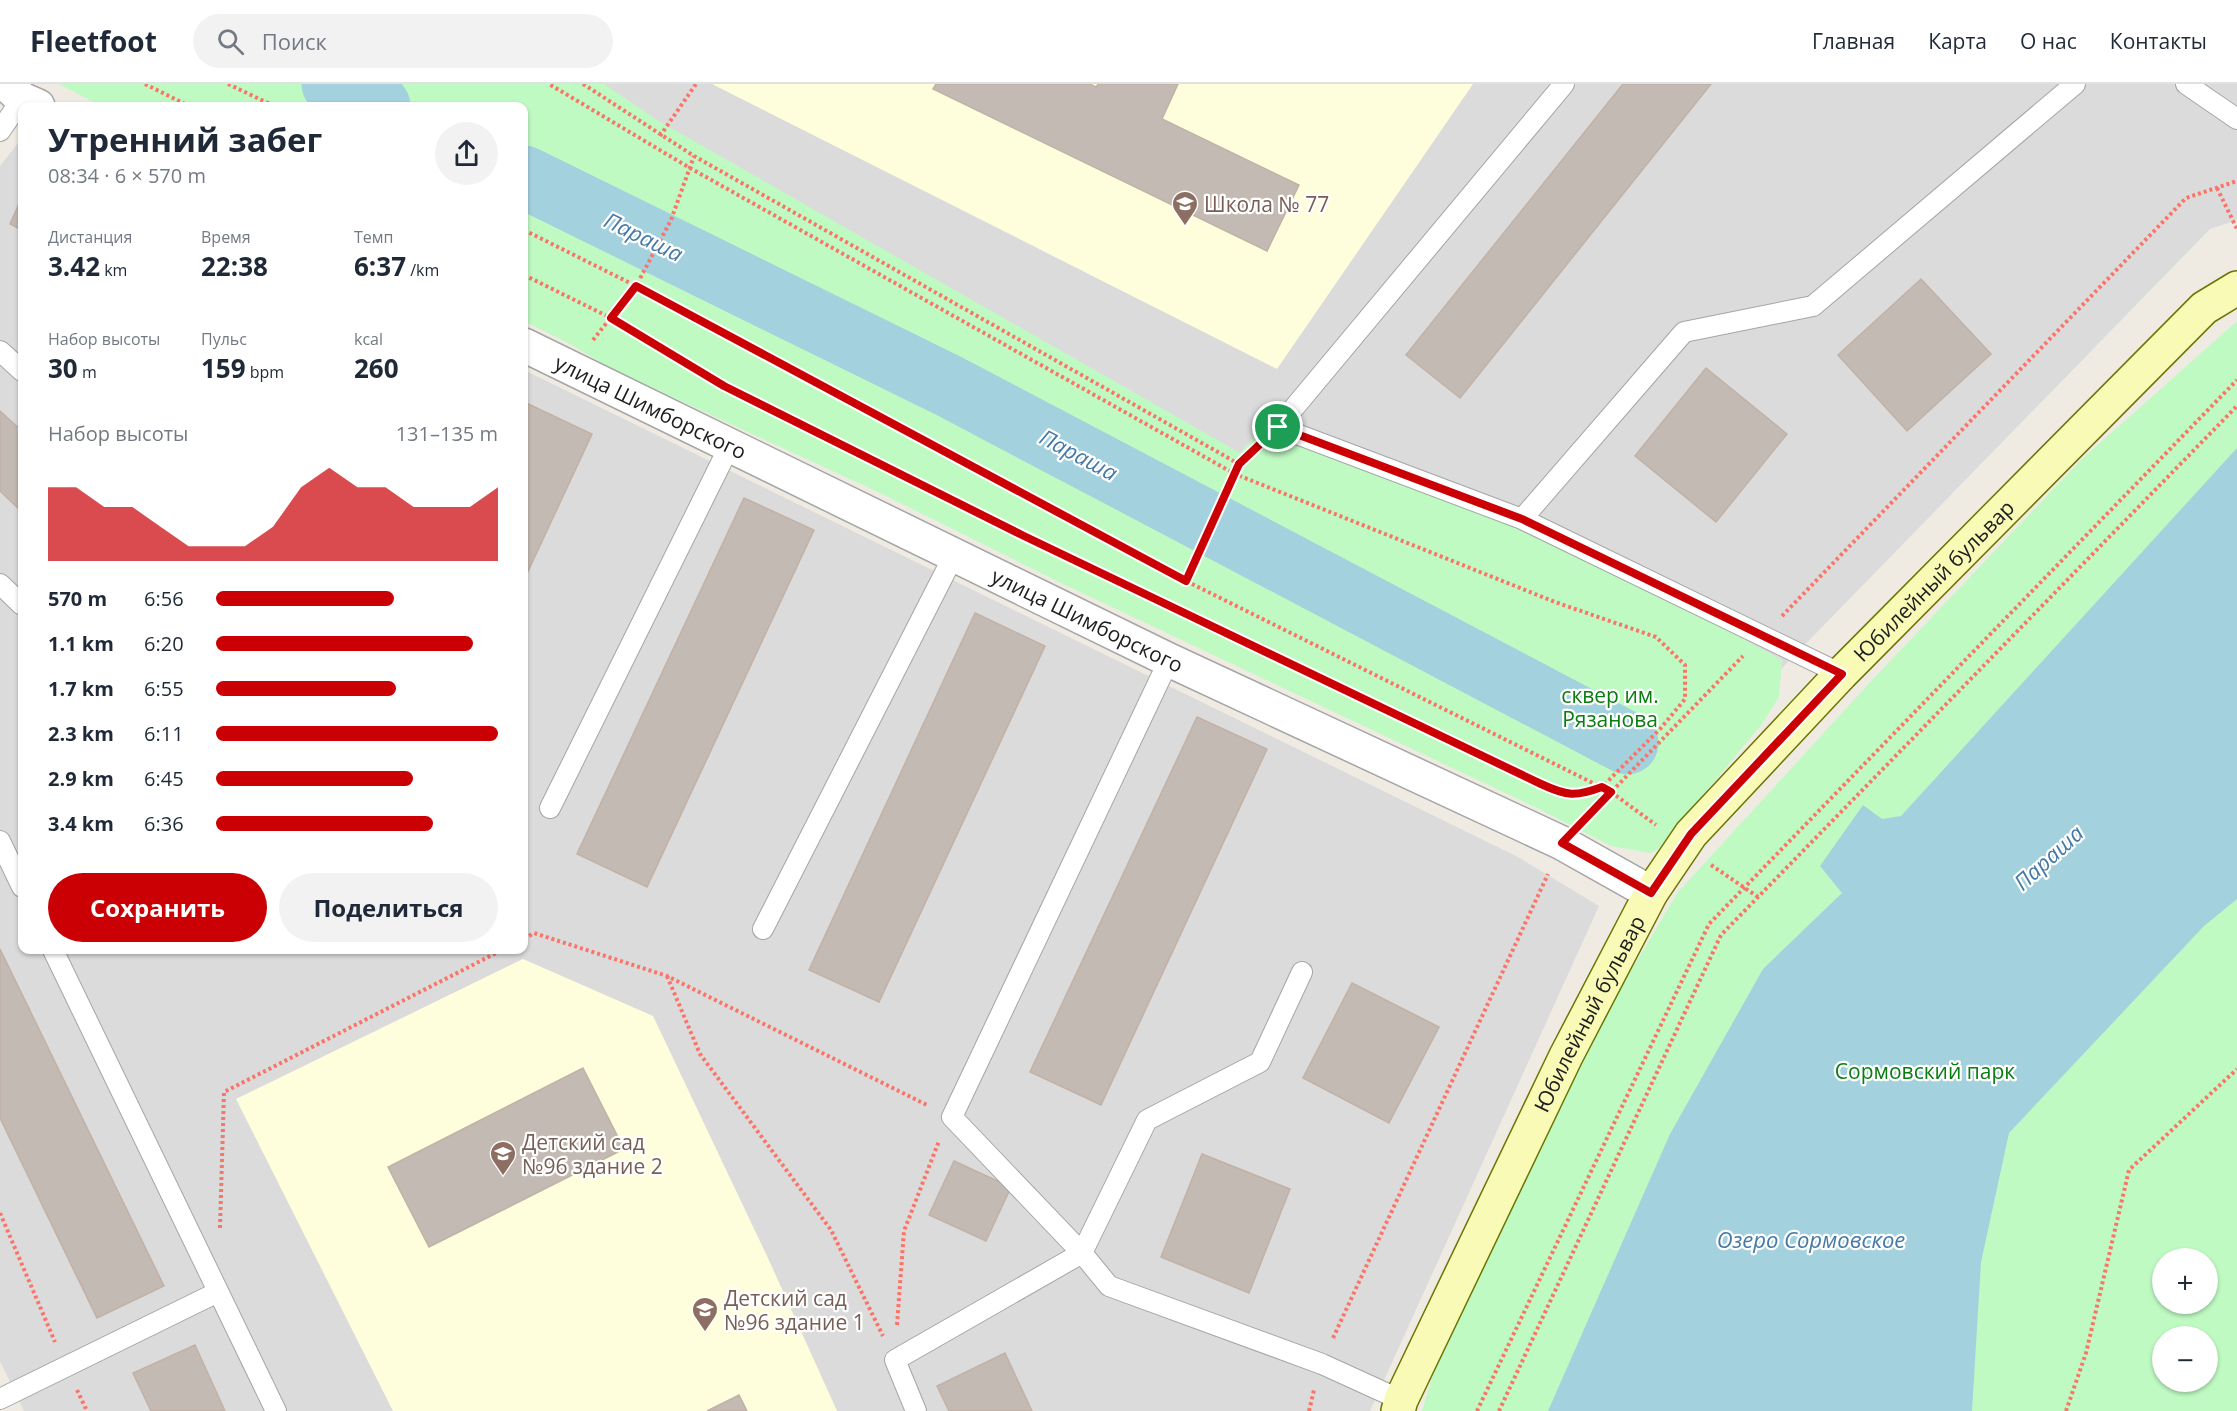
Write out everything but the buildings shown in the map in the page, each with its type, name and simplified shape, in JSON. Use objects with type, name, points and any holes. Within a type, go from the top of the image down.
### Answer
[{"type":"street","name":"Юбилейный бульвар","points":[[1399,1405],[1566,1056],[1651,893],[1691,834],[1842,674],[2204,308],[2237,288]]},
{"type":"street","name":"улица Шимборского","points":[[528,347],[1169,660],[1562,843],[1651,893]]},
{"type":"lane","points":[[1564,84],[1278,427],[1522,519],[1842,674]]},
{"type":"lane","points":[[1522,519],[1684,332],[1813,306],[2074,84]]},
{"type":"lane","points":[[2186,84],[2237,119]]},
{"type":"lane","points":[[0,131],[18,102]]},
{"type":"lane","points":[[0,351],[18,367]]},
{"type":"lane","points":[[550,808],[730,445]]},
{"type":"lane","points":[[763,929],[954,555]]},
{"type":"lane","points":[[0,584],[18,601]]},
{"type":"lane","points":[[1169,660],[950,1116],[1082,1253],[1109,1286],[1322,1364],[1399,1405]]},
{"type":"lane","points":[[0,841],[18,878]]},
{"type":"lane","points":[[54,954],[276,1411]]},
{"type":"lane","points":[[916,1411],[894,1360],[1082,1253],[1147,1120],[1260,1062],[1302,972]]},
{"type":"lane","points":[[0,1399],[218,1292]]},
{"type":"path","points":[[145,84],[181,102]]},
{"type":"path","points":[[228,84],[266,102]]},
{"type":"path","points":[[528,277],[611,318],[724,386],[1013,530],[1565,795],[1581,795],[1602,787],[1661,728],[1685,699],[1685,665],[1656,637],[1555,602],[1235,474],[690,168],[549,84]]},
{"type":"path","points":[[583,84],[694,156],[1239,464]]},
{"type":"path","points":[[660,136],[696,84]]},
{"type":"path","points":[[571,369],[636,286],[671,220],[694,156]]},
{"type":"path","points":[[1309,1411],[1322,1364],[1562,843],[2186,198],[2237,181]]},
{"type":"path","points":[[2217,188],[2237,229]]},
{"type":"path","points":[[528,232],[636,286],[1186,581],[1611,792]]},
{"type":"path","points":[[1477,1411],[1708,924],[2237,380]]},
{"type":"path","points":[[1498,1411],[1721,935],[2237,406]]},
{"type":"path","points":[[1186,581],[1239,464],[1278,427]]},
{"type":"path","points":[[528,937],[534,933],[667,976],[950,1116],[904,1231],[894,1360]]},
{"type":"path","points":[[220,1233],[224,1092],[494,954]]},
{"type":"path","points":[[667,976],[700,1054],[831,1230],[894,1360]]},
{"type":"path","points":[[2066,1411],[2086,1353],[2129,1170],[2237,1069]]},
{"type":"path","points":[[0,1213],[87,1411]]},
{"type":"shaded area","points":[[504,84],[2237,84],[2237,220],[2210,229],[1712,740]]},
{"type":"shaded area","name":"Школа № 77","points":[[712,84],[1473,84],[1277,369]]},
{"type":"shaded area","points":[[18,143],[18,954],[528,954],[528,372],[1518,857],[1599,906],[1370,1411],[24,1411],[0,1361],[0,166]]},
{"type":"shaded area","name":"Детский сад №96 здание 2","points":[[523,959],[653,1016],[767,1256],[837,1411],[393,1411],[236,1099]]},
{"type":"green space","name":"сквер им. Рязанова","points":[[59,84],[604,84],[657,120],[1240,453],[1264,426],[1516,528],[1683,606],[1782,660],[1779,697],[1762,724],[1659,848],[1651,853],[1611,846],[1539,809],[1063,584],[882,494],[614,370],[528,323],[528,102],[93,102]]},
{"type":"green space","name":"Сормовский парк","points":[[2237,321],[2237,1411],[1422,1411],[1439,1355],[1594,1033],[1678,892],[1874,678],[2082,459]]},
{"type":"water","name":"Озеро Сормовское","points":[[2237,448],[2237,899],[2204,926],[2009,1133],[1981,1262],[1972,1411],[1548,1411],[1670,1134],[1763,969],[1842,893],[1820,866],[1863,805],[1882,819],[1901,816]]},
{"type":"waterway","name":"Параша","points":[[333,84],[371,102]]},
{"type":"waterway","name":"Параша","points":[[528,179],[949,386],[1627,743]]},
{"type":"place","name":"Школа № 77","points":[[1185,227]]},
{"type":"place","name":"Детский сад №96 здание 2","points":[[503,1177]]},
{"type":"place","name":"Детский сад №96 здание 1","points":[[705,1333]]},
{"type":"route","points":[[636,286],[1186,581],[1239,464],[1278,427],[1522,519],[1842,674],[1691,834],[1651,893],[1562,843],[1611,792],[1602,787],[1581,795],[1565,795],[1541,784],[1024,536],[724,386],[611,318],[636,286]]}]
